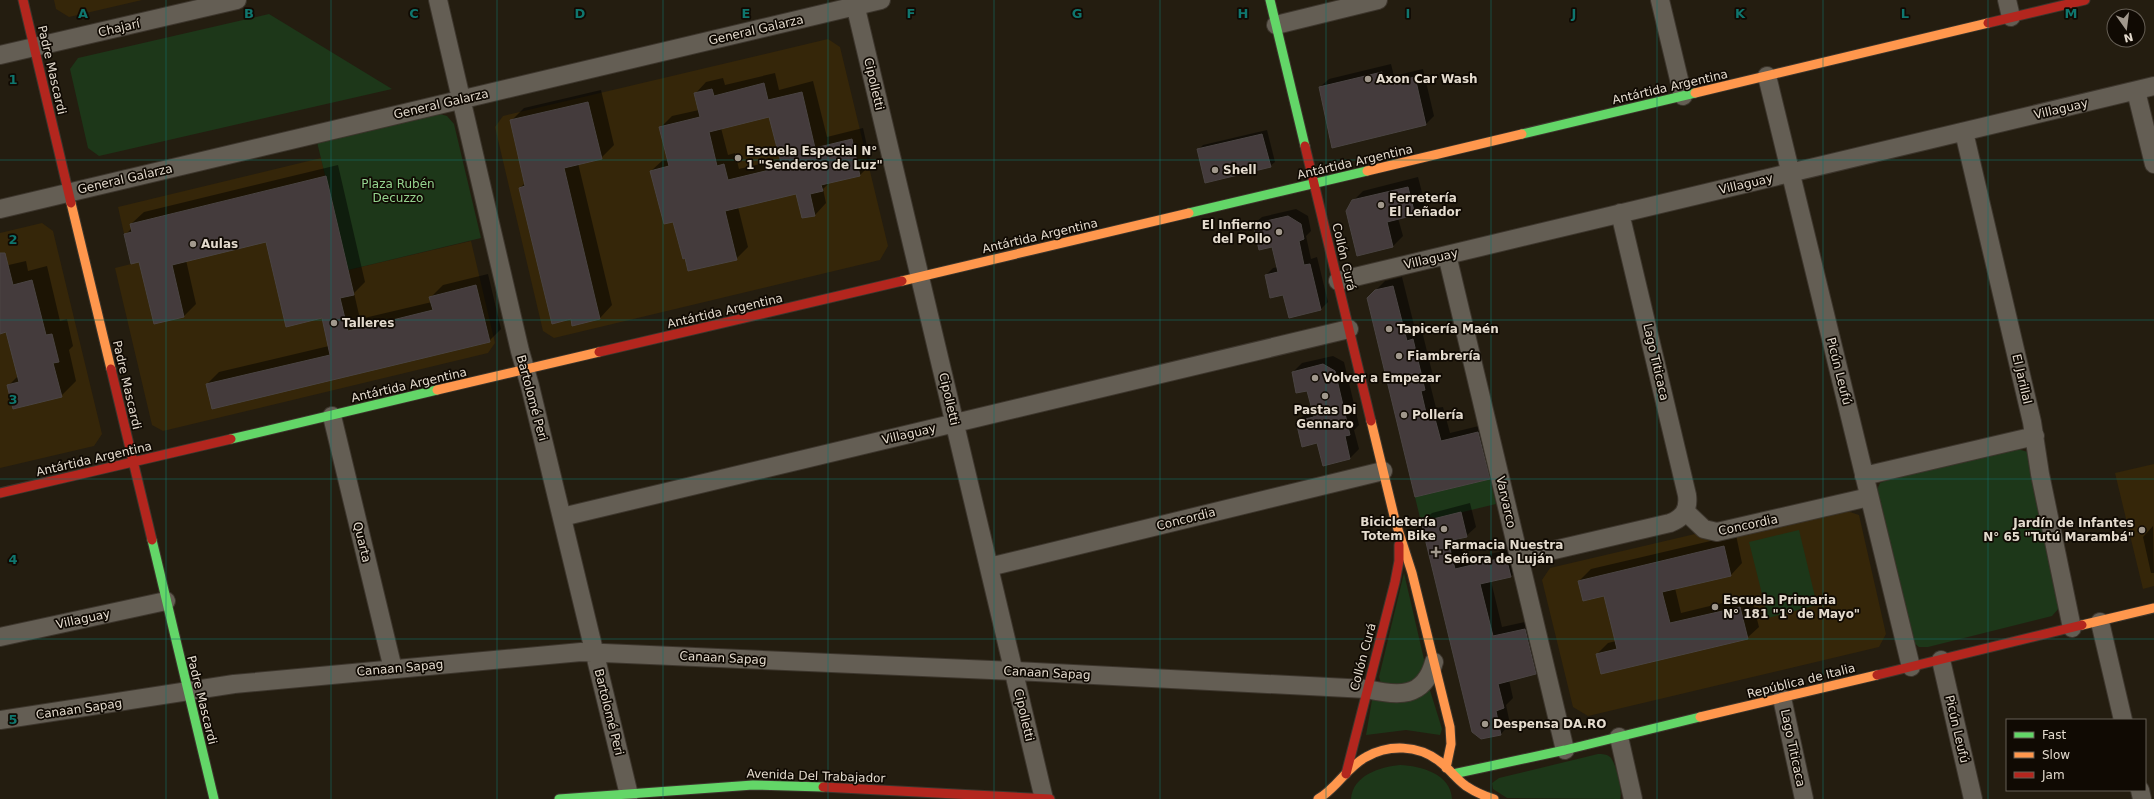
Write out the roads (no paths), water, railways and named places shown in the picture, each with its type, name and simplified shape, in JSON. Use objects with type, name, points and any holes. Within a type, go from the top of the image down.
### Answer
[{"type":"main road","name":"Padre Mascardi","points":[[23,0],[214,799]]},
{"type":"main road","name":"Collón Curá","points":[[1270,0],[1395,520],[1409,561],[1434,662],[1451,736],[1449,771],[1461,795]]},
{"type":"main road","name":"Antártida Argentina","points":[[0,493],[133,463],[1314,184],[2085,0]]},
{"type":"main road","name":"Collón Curá","points":[[1342,791],[1397,570],[1399,551],[1395,520]]},
{"type":"main road","name":"República de Italia","points":[[1449,771],[1470,772],[1566,750],[2154,608]]},
{"type":"main road","points":[[1318,799],[1328,792],[1365,757],[1397,748],[1420,751],[1430,755],[1465,785],[1494,799]]},
{"type":"main road","name":"Avenida Del Trabajador","points":[[559,799],[775,785],[1050,799]]},
{"type":"street","name":"Chajarí","points":[[0,55],[237,0]]},
{"type":"street","name":"Bartolomé Peri","points":[[438,0],[525,370],[629,795]]},
{"type":"street","name":"General Galarza","points":[[0,209],[461,100],[854,3],[881,0]]},
{"type":"street","points":[[1276,25],[1378,0]]},
{"type":"street","points":[[1660,0],[1683,96]]},
{"type":"street","points":[[2007,0],[2012,18]]},
{"type":"street","name":"Cipolletti","points":[[854,3],[1044,799]]},
{"type":"street","name":"Picún Leufú","points":[[1767,76],[1910,667]]},
{"type":"street","name":"Villaguay","points":[[1338,281],[2154,86]]},
{"type":"street","points":[[2136,91],[2154,164]]},
{"type":"street","name":"El Jarillal","points":[[1964,132],[2035,436],[2040,474],[2072,628]]},
{"type":"street","name":"Lago Titicaca","points":[[1620,214],[1687,495],[1686,512]]},
{"type":"street","name":"Varvarco","points":[[1447,255],[1566,750]]},
{"type":"street","name":"Villaguay","points":[[562,517],[1349,329]]},
{"type":"street","name":"Quarta","points":[[332,416],[393,669]]},
{"type":"street","points":[[1864,476],[2035,436]]},
{"type":"street","name":"Concordia","points":[[989,566],[1383,470]]},
{"type":"street","name":"Concordia","points":[[1686,512],[1704,529],[1717,532],[1869,497]]},
{"type":"street","points":[[1520,558],[1670,523],[1686,512]]},
{"type":"street","name":"Villaguay","points":[[0,637],[166,601]]},
{"type":"street","points":[[2100,622],[2123,719]]},
{"type":"street","name":"Canaan Sapag","points":[[0,720],[234,684],[564,653],[594,652],[1014,671],[1367,690],[1396,694],[1413,691],[1428,677],[1434,662]]},
{"type":"street","name":"Picún Leufú","points":[[1941,660],[1973,799]]},
{"type":"street","name":"Lago Titicaca","points":[[1782,698],[1804,799]]},
{"type":"street","points":[[1618,737],[1633,799]]},
{"type":"place","name":"Axon Car Wash","points":[[1368,79]]},
{"type":"place","name":"Escuela Especial N° 1 \"Senderos de Luz\"","points":[[738,158]]},
{"type":"place","name":"Shell","points":[[1215,170]]},
{"type":"place","name":"Ferretería El Leñador","points":[[1381,205]]},
{"type":"place","name":"El Infierno del Pollo","points":[[1279,232]]},
{"type":"place","name":"Aulas","points":[[193,244]]},
{"type":"place","name":"Talleres","points":[[334,323]]},
{"type":"place","name":"Tapicería Maén","points":[[1389,329]]},
{"type":"place","name":"Fiambrería","points":[[1399,356]]},
{"type":"place","name":"Volver a Empezar","points":[[1315,378]]},
{"type":"place","name":"Pastas Di Gennaro","points":[[1325,396]]},
{"type":"place","name":"Pollería","points":[[1404,415]]},
{"type":"place","name":"Bicicletería Totem Bike","points":[[1444,529]]},
{"type":"place","name":"Jardín de Infantes N° 65 \"Tutú Marambá\"","points":[[2142,530]]},
{"type":"place","name":"Farmacia Nuestra Señora de Luján","points":[[1436,552]]},
{"type":"place","name":"Escuela Primaria N° 181 \"1° de Mayo\"","points":[[1715,607]]},
{"type":"place","name":"Despensa DA.RO","points":[[1485,724]]},
{"type":"park label","name":"Plaza Rubén Decuzzo","points":[[398,191]]}]
